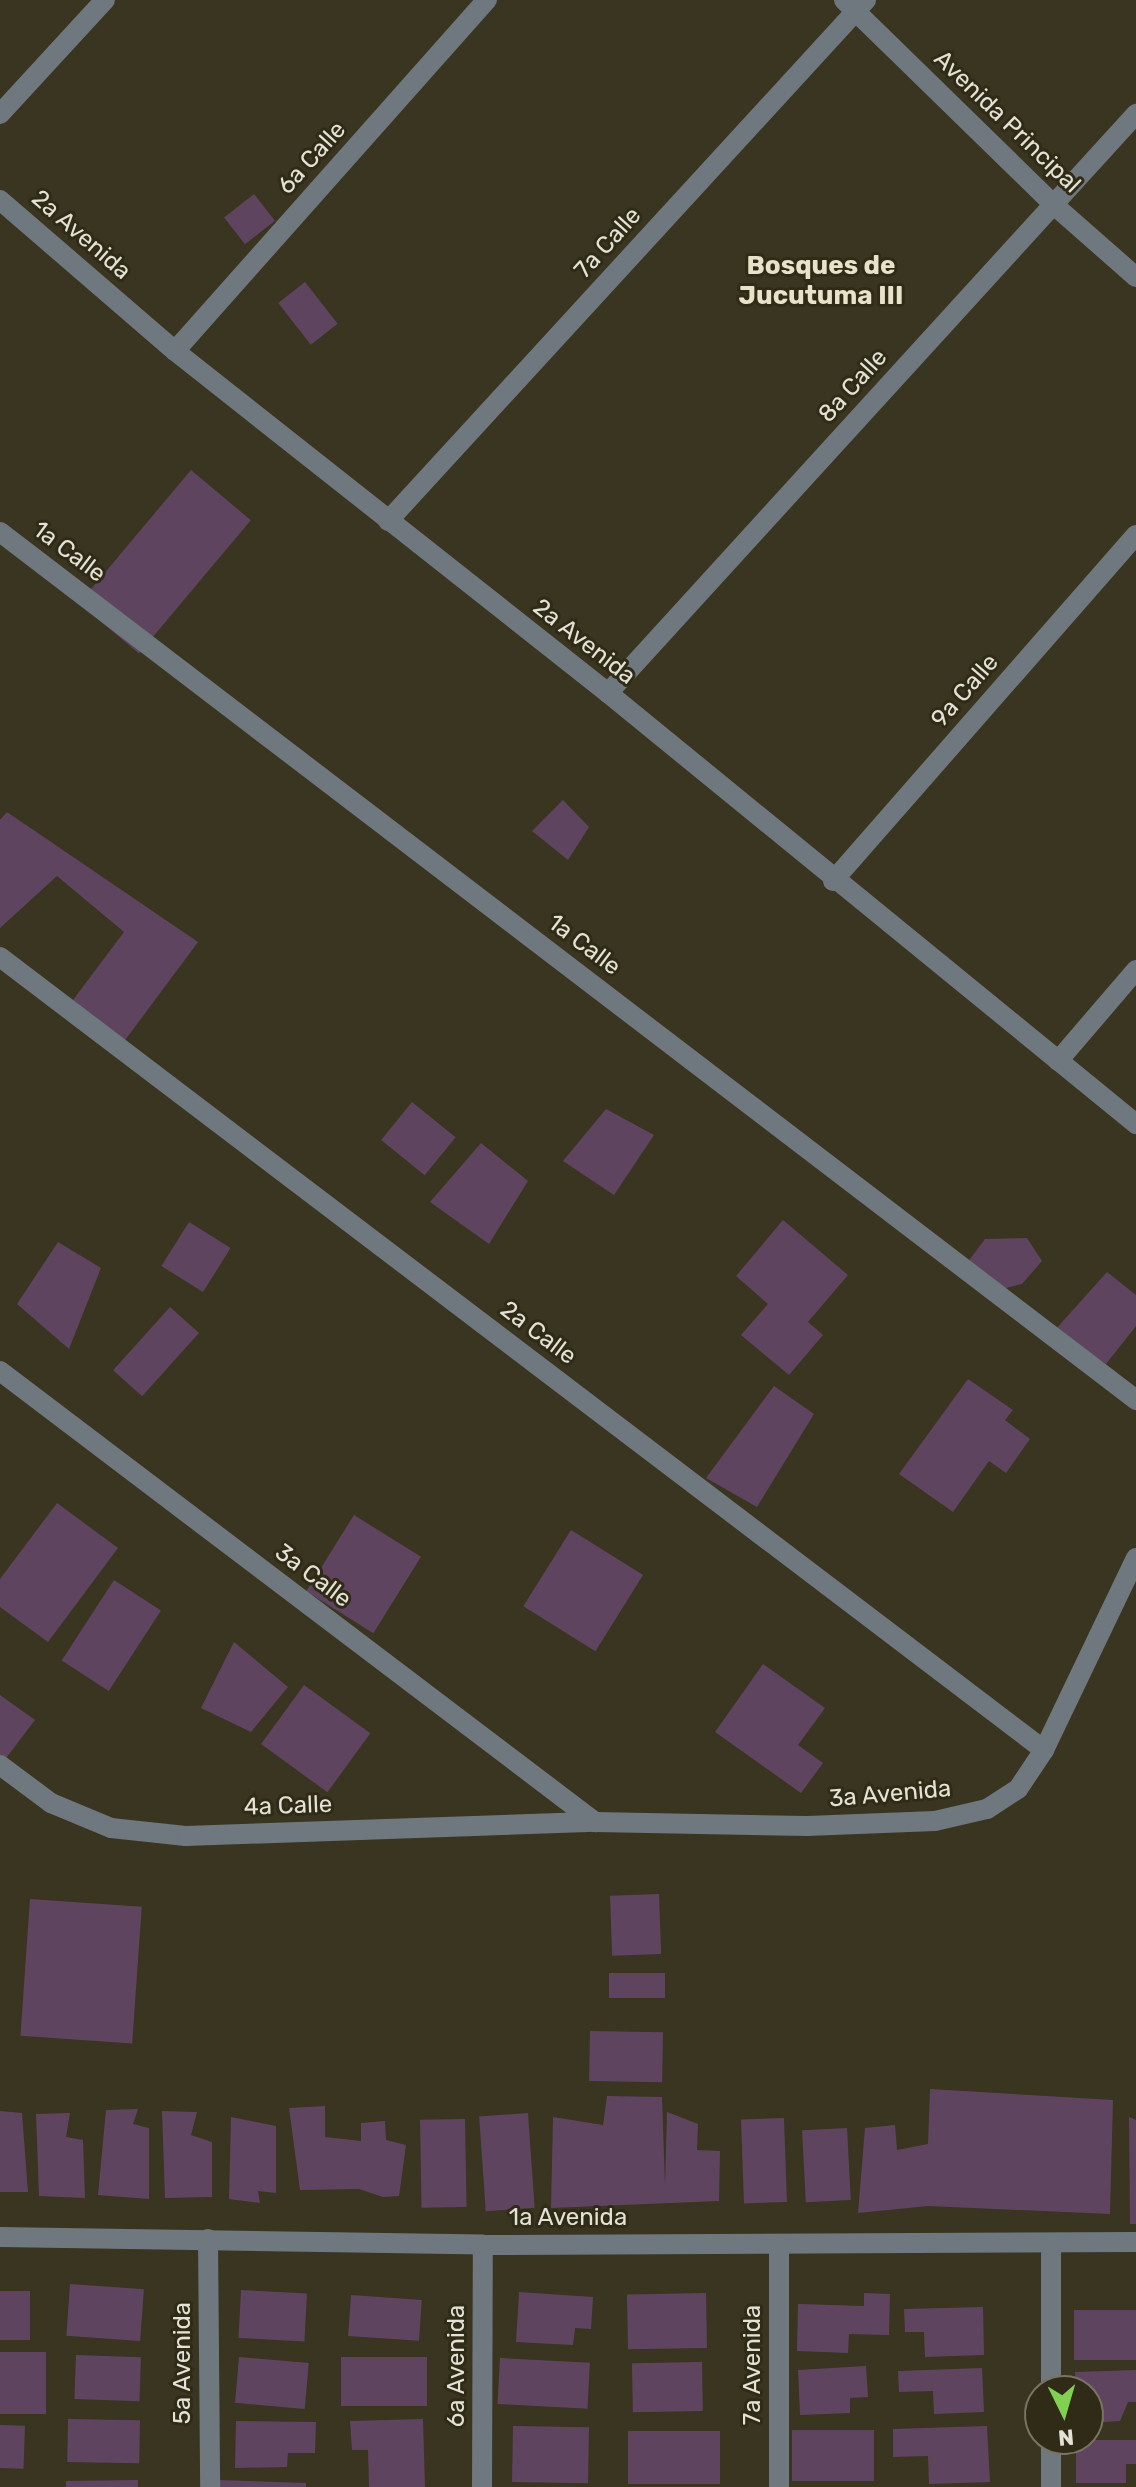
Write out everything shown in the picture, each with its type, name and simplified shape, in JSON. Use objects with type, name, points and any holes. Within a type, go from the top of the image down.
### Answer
[{"type":"street","points":[[0,114],[105,0]]},
{"type":"street","name":"6a Calle","points":[[175,351],[487,0]]},
{"type":"street","name":"Avenida Principal","points":[[855,4],[1054,205],[1136,277]]},
{"type":"street","name":"7a Calle","points":[[388,521],[855,4]]},
{"type":"street","name":"8a Calle","points":[[608,693],[1136,114]]},
{"type":"street","name":"2a Avenida","points":[[0,200],[175,351],[608,693],[833,881],[1136,1124]]},
{"type":"street","name":"1a Calle","points":[[0,532],[1136,1400]]},
{"type":"street","name":"9a Calle","points":[[833,881],[1136,535]]},
{"type":"street","name":"2a Calle","points":[[0,957],[1044,1750]]},
{"type":"street","points":[[1058,1061],[1136,970]]},
{"type":"street","name":"3a Calle","points":[[0,1371],[595,1822]]},
{"type":"street","name":"3a Avenida","points":[[595,1822],[807,1826],[935,1821],[987,1809],[1018,1789],[1044,1750],[1136,1558]]},
{"type":"street","name":"4a Calle","points":[[0,1765],[51,1803],[111,1828],[186,1836],[595,1822]]},
{"type":"street","name":"1a Avenida","points":[[0,2237],[483,2245],[1136,2242]]},
{"type":"street","name":"5a Avenida","points":[[208,2239],[210,2487]]},
{"type":"street","points":[[1051,2243],[1051,2375]]},
{"type":"street","name":"7a Avenida","points":[[779,2244],[779,2487]]},
{"type":"street","name":"6a Avenida","points":[[482,2487],[483,2245]]},
{"type":"street","points":[[1051,2455],[1051,2487]]},
{"type":"building","points":[[254,194],[275,221],[245,244],[224,217]]},
{"type":"building","points":[[305,282],[338,324],[311,345],[278,303]]},
{"type":"building","points":[[191,470],[251,520],[139,653],[79,603]]},
{"type":"building","points":[[563,800],[589,827],[568,860],[532,831]]},
{"type":"building","points":[[7,812],[198,942],[120,1047],[70,1004],[124,932],[57,876],[0,928],[0,820]]},
{"type":"building","points":[[412,1102],[456,1137],[425,1175],[381,1140]]},
{"type":"building","points":[[606,1109],[654,1135],[614,1195],[563,1161]]},
{"type":"building","points":[[481,1143],[528,1181],[489,1244],[430,1202]]},
{"type":"building","points":[[783,1220],[848,1275],[808,1322],[823,1335],[789,1375],[741,1335],[768,1304],[736,1276]]},
{"type":"building","points":[[189,1222],[231,1248],[203,1292],[161,1266]]},
{"type":"building","points":[[1027,1238],[1042,1261],[1022,1284],[990,1292],[964,1267],[985,1239]]},
{"type":"building","points":[[58,1242],[101,1268],[69,1349],[17,1304]]},
{"type":"building","points":[[1107,1272],[1136,1295],[1136,1326],[1106,1364],[1055,1330]]},
{"type":"building","points":[[170,1307],[199,1333],[142,1396],[113,1370]]},
{"type":"building","points":[[968,1379],[1013,1410],[1005,1420],[1030,1439],[1006,1473],[989,1461],[953,1512],[899,1474]]},
{"type":"building","points":[[774,1386],[814,1414],[757,1507],[706,1478]]},
{"type":"building","points":[[57,1503],[118,1548],[48,1642],[0,1607],[0,1579]]},
{"type":"building","points":[[354,1515],[421,1557],[373,1633],[306,1591]]},
{"type":"building","points":[[571,1530],[643,1575],[595,1651],[523,1606]]},
{"type":"building","points":[[114,1580],[161,1610],[109,1691],[62,1661]]},
{"type":"building","points":[[234,1642],[288,1687],[251,1732],[201,1708]]},
{"type":"building","points":[[763,1664],[825,1708],[798,1745],[823,1763],[801,1793],[715,1732]]},
{"type":"building","points":[[304,1685],[370,1733],[327,1792],[261,1744]]},
{"type":"building","points":[[0,1695],[35,1720],[0,1766]]},
{"type":"building","points":[[659,1894],[661,1954],[612,1956],[610,1896]]},
{"type":"building","points":[[30,1899],[142,1907],[132,2043],[20,2036]]},
{"type":"building","points":[[609,1973],[665,1973],[665,1998],[609,1998]]},
{"type":"building","points":[[590,2031],[663,2032],[662,2082],[589,2081]]},
{"type":"building","points":[[930,2089],[1113,2100],[1110,2214],[928,2206],[858,2213],[865,2128],[895,2125],[897,2150],[928,2144]]},
{"type":"building","points":[[607,2096],[662,2097],[665,2186],[667,2112],[698,2124],[697,2150],[720,2151],[719,2201],[551,2208],[553,2117],[603,2125]]},
{"type":"building","points":[[325,2106],[325,2137],[361,2141],[361,2123],[385,2121],[386,2140],[406,2145],[399,2196],[383,2197],[359,2189],[300,2190],[289,2108]]},
{"type":"building","points":[[138,2109],[133,2124],[149,2128],[149,2199],[98,2195],[106,2110]]},
{"type":"building","points":[[0,2111],[22,2113],[28,2192],[0,2192]]},
{"type":"building","points":[[162,2111],[197,2112],[191,2135],[212,2142],[212,2197],[165,2198]]},
{"type":"building","points":[[70,2113],[66,2137],[83,2140],[85,2198],[39,2196],[36,2114]]},
{"type":"building","points":[[528,2113],[535,2208],[486,2211],[479,2116]]},
{"type":"building","points":[[231,2117],[276,2126],[276,2193],[258,2191],[260,2203],[229,2199]]},
{"type":"building","points":[[1129,2117],[1136,2120],[1136,2224],[1130,2224]]},
{"type":"building","points":[[784,2118],[787,2202],[744,2203],[741,2120]]},
{"type":"building","points":[[465,2119],[467,2207],[422,2208],[420,2120]]},
{"type":"building","points":[[847,2128],[851,2200],[806,2202],[802,2130]]},
{"type":"building","points":[[70,2284],[144,2289],[140,2341],[66,2336]]},
{"type":"building","points":[[241,2290],[307,2293],[304,2341],[238,2338]]},
{"type":"building","points":[[0,2291],[30,2291],[30,2340],[0,2340]]},
{"type":"building","points":[[519,2292],[593,2297],[591,2329],[575,2328],[573,2345],[516,2342]]},
{"type":"building","points":[[706,2293],[707,2348],[628,2349],[627,2294]]},
{"type":"building","points":[[864,2293],[890,2294],[889,2335],[849,2334],[848,2353],[797,2351],[798,2304],[864,2306]]},
{"type":"building","points":[[351,2295],[422,2300],[419,2341],[348,2336]]},
{"type":"building","points":[[983,2307],[984,2355],[925,2357],[924,2332],[905,2332],[904,2309]]},
{"type":"building","points":[[1074,2310],[1136,2310],[1136,2360],[1074,2360]]},
{"type":"building","points":[[0,2352],[46,2352],[46,2414],[0,2414]]},
{"type":"building","points":[[76,2355],[141,2357],[139,2401],[74,2399]]},
{"type":"building","points":[[239,2357],[309,2363],[305,2409],[235,2403]]},
{"type":"building","points":[[341,2357],[427,2357],[427,2406],[341,2406]]},
{"type":"building","points":[[500,2358],[590,2363],[587,2409],[498,2404]]},
{"type":"building","points":[[702,2362],[703,2411],[633,2412],[632,2363]]},
{"type":"building","points":[[866,2366],[868,2397],[850,2398],[850,2413],[800,2415],[798,2370]]},
{"type":"building","points":[[982,2368],[984,2412],[934,2414],[933,2391],[899,2392],[898,2371]]},
{"type":"building","points":[[1136,2370],[1136,2402],[1128,2402],[1120,2421],[1104,2422],[1104,2375],[1075,2375],[1075,2372]]},
{"type":"building","points":[[68,2419],[140,2420],[139,2463],[67,2462]]},
{"type":"building","points":[[423,2419],[425,2487],[369,2487],[368,2450],[352,2450],[350,2421]]},
{"type":"building","points":[[236,2421],[316,2422],[315,2453],[288,2453],[287,2467],[235,2468]]},
{"type":"building","points":[[0,2425],[25,2426],[23,2469],[0,2468]]},
{"type":"building","points":[[513,2426],[589,2427],[588,2483],[512,2482]]},
{"type":"building","points":[[987,2426],[990,2482],[929,2484],[928,2456],[893,2457],[893,2429]]},
{"type":"building","points":[[792,2430],[874,2430],[874,2481],[792,2481]]},
{"type":"building","points":[[628,2431],[720,2431],[720,2484],[628,2484]]},
{"type":"building","points":[[1104,2440],[1136,2440],[1136,2464],[1126,2464],[1126,2483],[1076,2483],[1076,2455],[1104,2455]]},
{"type":"building","points":[[138,2480],[138,2487],[66,2487],[66,2481]]},
{"type":"building","points":[[218,2480],[306,2483],[306,2487],[218,2487]]},
{"type":"district","name":"Bosques de Jucutuma III","points":[[821,281]]}]
